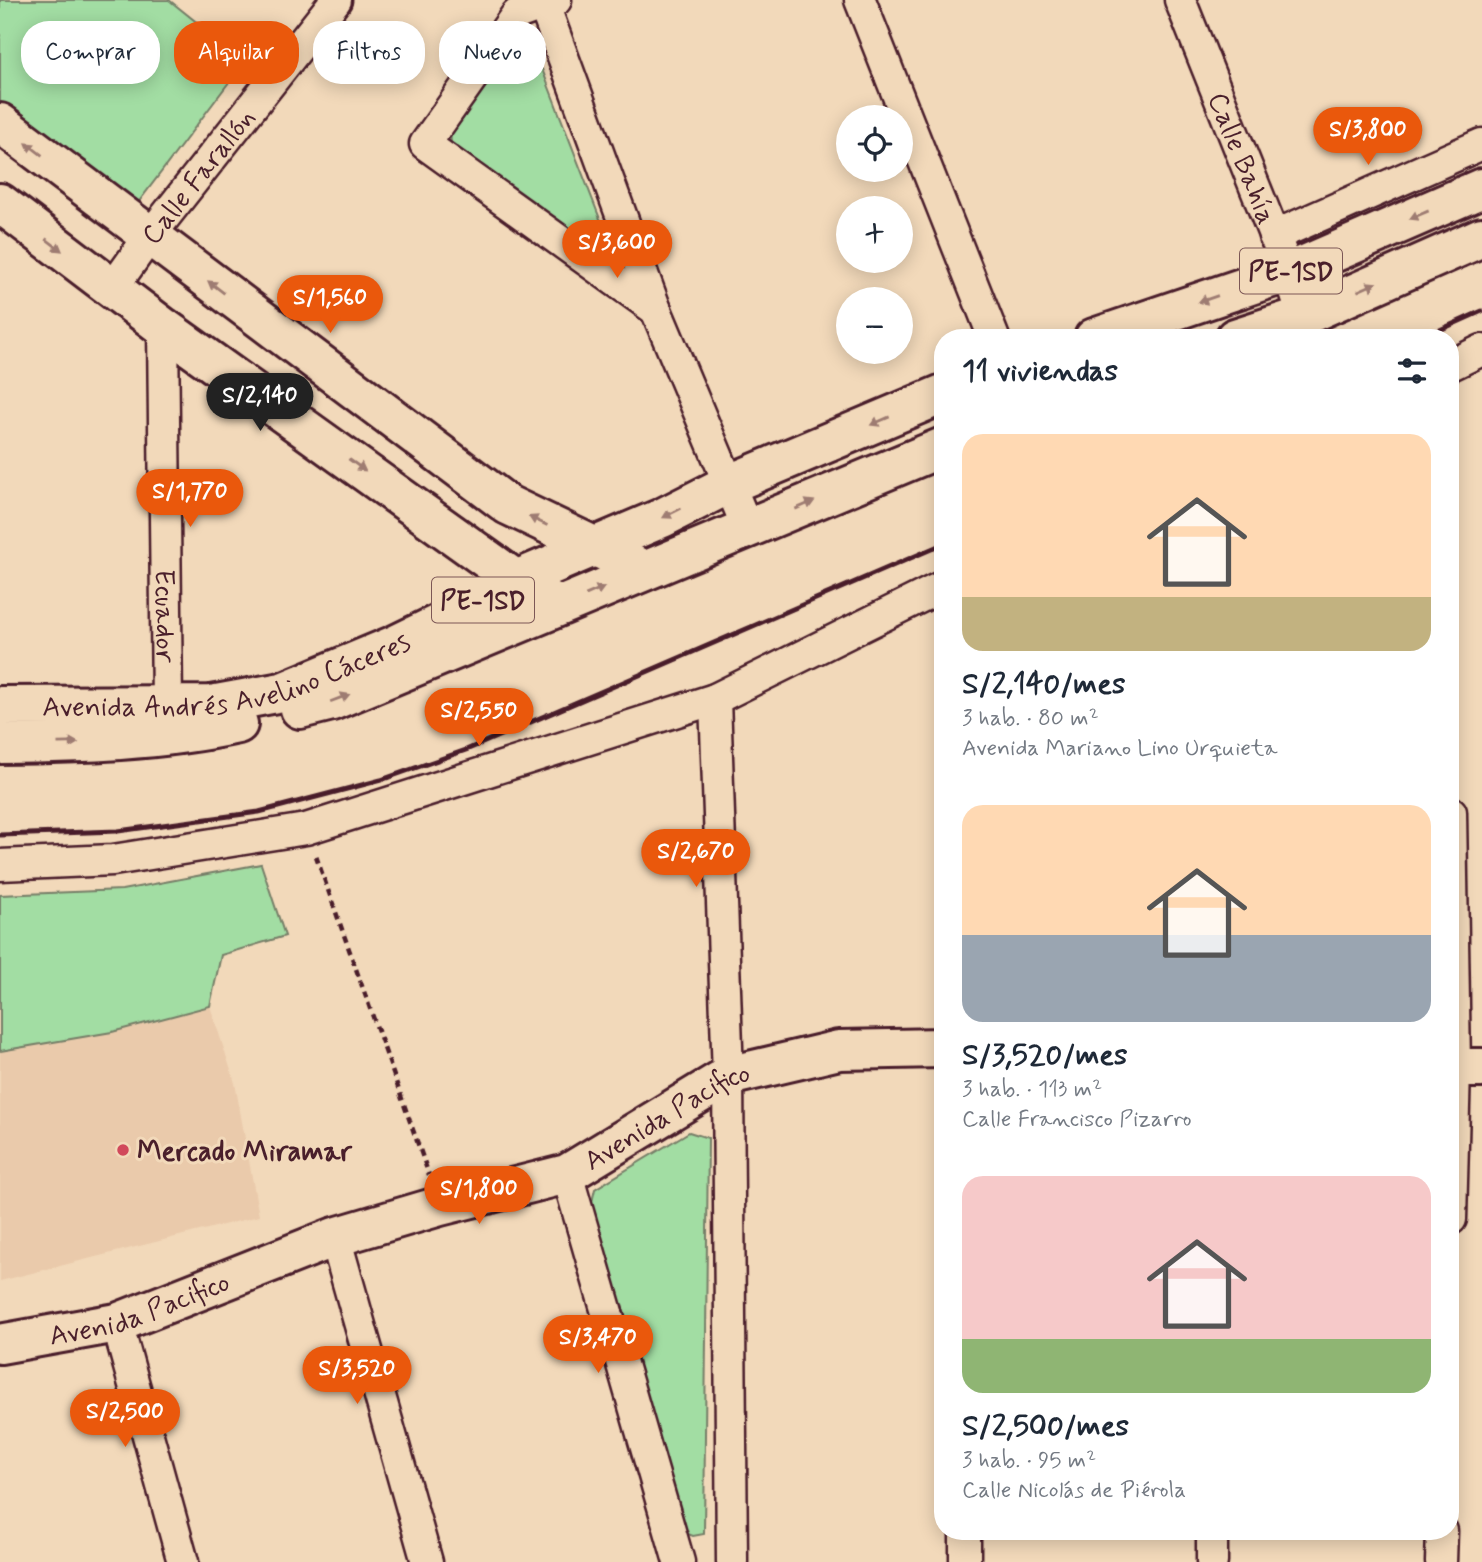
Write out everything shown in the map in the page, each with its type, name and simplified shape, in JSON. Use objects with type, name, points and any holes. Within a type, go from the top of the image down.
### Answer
[{"type":"main road","points":[[0,123],[508,505],[644,570]]},
{"type":"main road","name":"PE-1SD","points":[[1121,329],[1289,272],[1482,188]]},
{"type":"main road","points":[[0,203],[163,327],[516,580],[559,606]]},
{"type":"main road","name":"PE-1SD","points":[[1263,329],[1303,316],[1482,237]]},
{"type":"main road","name":"Avenida Andrés Avelino Cáceres","points":[[0,744],[94,743],[211,705],[282,692],[395,645],[469,609],[516,580],[662,518],[727,485],[934,398]]},
{"type":"main road","name":"Avenida Andrés Avelino Cáceres","points":[[0,706],[169,720],[212,730],[332,701],[934,451]]},
{"type":"main road","name":"Avenida Pacifico","points":[[0,1344],[117,1323],[335,1237],[440,1206],[567,1174],[728,1076],[839,1050],[934,1048]]},
{"type":"street","name":"Calle Farallón","points":[[112,289],[149,237],[336,0]]},
{"type":"street","points":[[860,0],[990,329]]},
{"type":"street","name":"Calle Bahía","points":[[1180,0],[1289,272],[1303,316]]},
{"type":"street","points":[[656,310],[425,144],[517,14],[546,2],[656,310],[727,485],[748,529]]},
{"type":"street","points":[[1274,236],[1482,144]]},
{"type":"street","name":"Ecuador","points":[[163,327],[169,720]]},
{"type":"street","points":[[1459,361],[1482,350]]},
{"type":"street","points":[[0,865],[113,860],[306,829],[715,699],[934,590]]},
{"type":"street","points":[[715,699],[728,1076],[732,1562]]},
{"type":"street","points":[[1459,983],[1463,1068],[1459,1118]]},
{"type":"street","points":[[567,1174],[679,1562]]},
{"type":"street","points":[[335,1237],[427,1562]]},
{"type":"street","points":[[117,1323],[183,1562]]},
{"type":"street","points":[[965,1540],[965,1562]]},
{"type":"street","points":[[1212,1540],[1212,1562]]},
{"type":"street","points":[[1441,1562],[1442,1540]]},
{"type":"path","points":[[306,829],[440,1206]]},
{"type":"shaded area","name":"Mercado Miramar","points":[[210,1006],[235,1083],[259,1216],[0,1281],[0,1051],[112,1032]]},
{"type":"green space","points":[[0,0],[169,0],[195,21],[174,21],[174,84],[228,84],[134,208],[0,107]]},
{"type":"green space","points":[[546,79],[619,268],[451,144],[450,128],[481,84],[546,84]]},
{"type":"green space","points":[[261,864],[285,936],[221,955],[210,1006],[112,1032],[0,1051],[0,895],[122,890]]},
{"type":"green space","points":[[689,1132],[708,1138],[704,1534],[693,1536],[681,1531],[589,1215],[595,1189]]},
{"type":"railway","points":[[1442,329],[1482,311]]},
{"type":"railway","points":[[0,835],[118,831],[259,812],[381,780],[466,750],[934,548]]},
{"type":"place","name":"Mercado Miramar","points":[[123,1150]]}]
